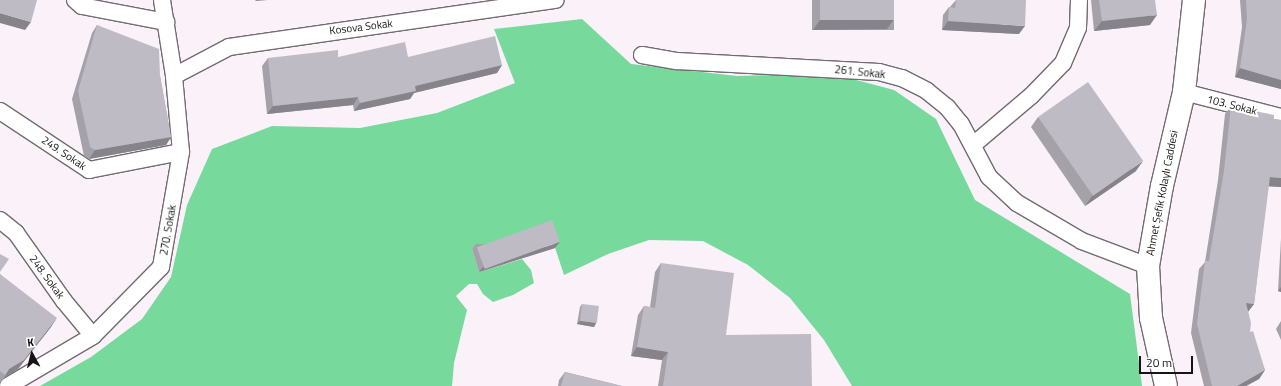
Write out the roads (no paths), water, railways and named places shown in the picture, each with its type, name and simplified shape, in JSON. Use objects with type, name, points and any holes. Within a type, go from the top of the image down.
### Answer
[{"type":"main road","name":"Ahmet Şefik Kolaylı Caddesi","points":[[1166,386],[1151,318],[1148,266],[1162,186],[1184,92],[1194,0]]},
{"type":"street","points":[[75,0],[82,6],[166,22]]},
{"type":"street","name":"270. Sokak","points":[[8,386],[93,336],[161,267],[181,152],[174,76],[162,0]]},
{"type":"street","name":"Kosova Sokak","points":[[174,76],[229,47],[556,0]]},
{"type":"street","points":[[973,145],[1031,96],[1063,64],[1078,28],[1079,0]]},
{"type":"street","name":"261. Sokak","points":[[642,55],[677,61],[879,72],[902,78],[927,91],[946,106],[961,124],[989,177],[1018,203],[1082,241],[1148,266]]},
{"type":"street","name":"103. Sokak","points":[[1184,92],[1281,117]]},
{"type":"street","name":"249. Sokak","points":[[0,111],[89,170],[181,152]]},
{"type":"street","name":"248. Sokak","points":[[0,220],[16,233],[64,301],[93,336]]}]
